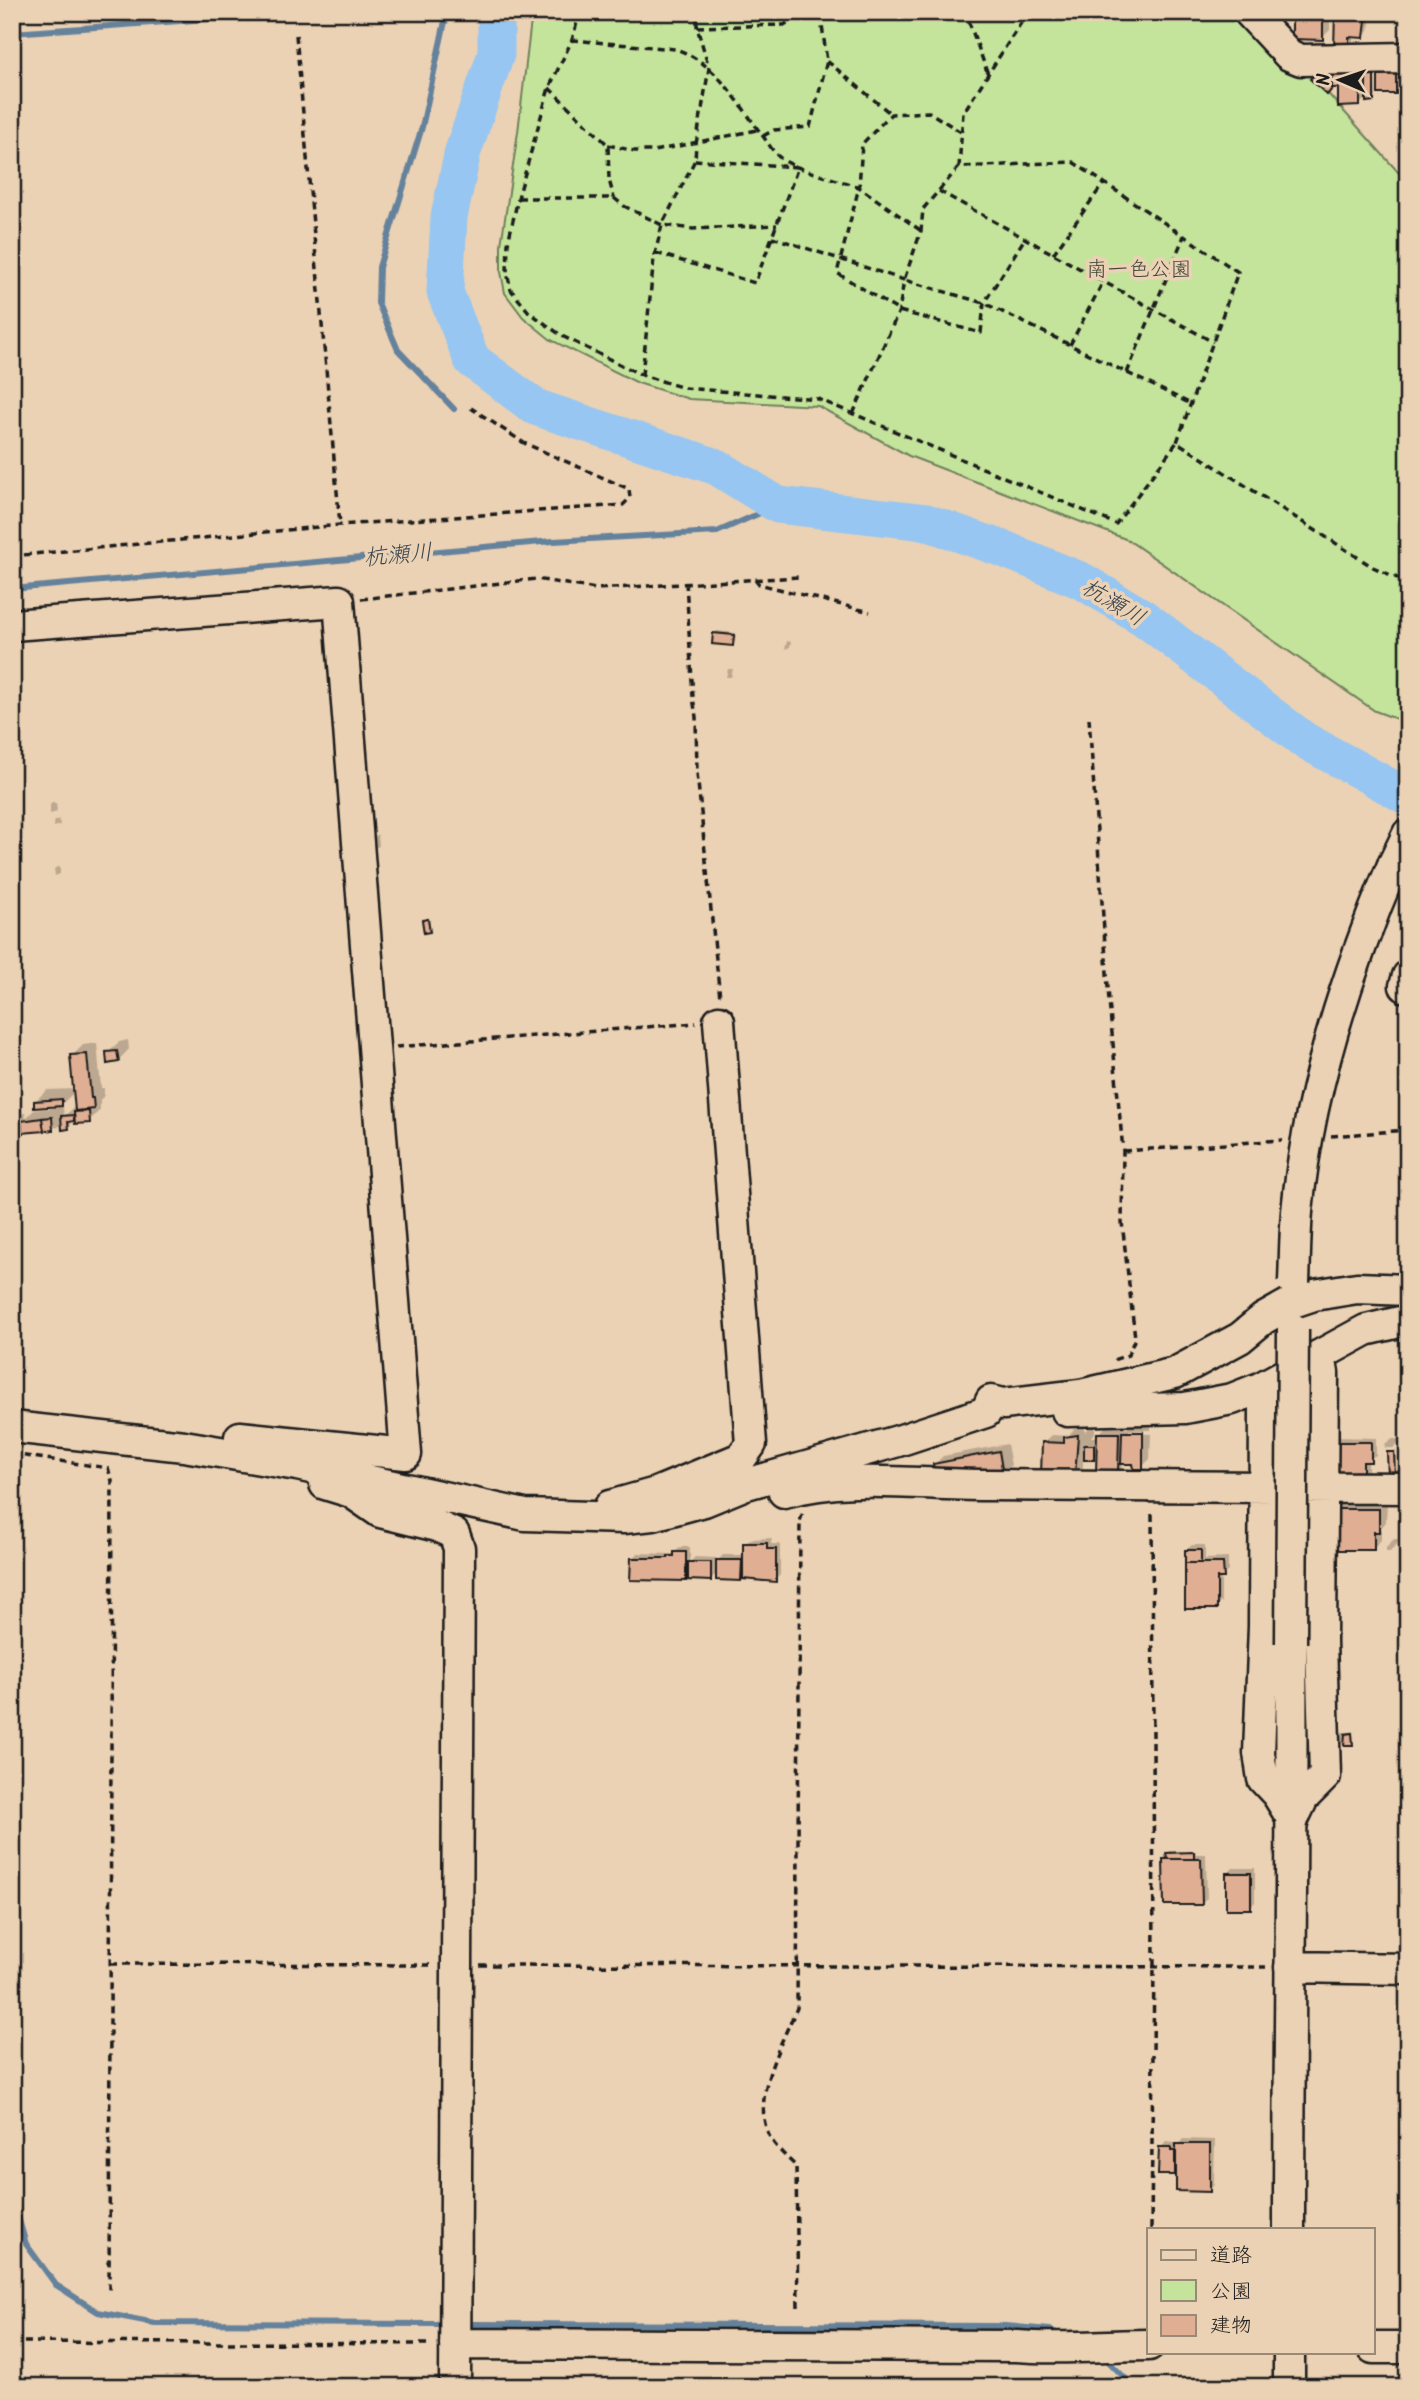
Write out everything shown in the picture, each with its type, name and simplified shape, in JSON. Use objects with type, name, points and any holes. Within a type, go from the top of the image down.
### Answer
[{"type":"street","points":[[1249,12],[1289,55],[1301,60],[1408,58]]},
{"type":"street","points":[[12,625],[339,601],[406,1454],[212,1435],[184,1446]]},
{"type":"street","points":[[1289,2228],[1293,1820],[1293,1304],[1297,1212],[1309,1133],[1335,1021],[1365,931],[1408,834]]},
{"type":"street","points":[[1408,976],[1405,986],[1408,988]]},
{"type":"street","points":[[593,1518],[595,1513],[612,1505],[656,1493],[741,1458],[751,1444],[719,1021]]},
{"type":"street","points":[[986,1412],[991,1401],[1003,1404],[1080,1395],[1175,1373],[1240,1338],[1263,1319],[1314,1295],[1357,1288],[1408,1290]]},
{"type":"street","points":[[12,1427],[184,1446],[297,1465],[525,1515],[593,1518],[653,1516],[704,1501],[743,1485],[898,1441],[986,1412],[1185,1408],[1231,1399],[1259,1388],[1366,1330],[1408,1320]]},
{"type":"street","points":[[1293,1820],[1303,1798],[1325,1776],[1321,1642],[1323,1373],[1320,1354]]},
{"type":"street","points":[[1259,1388],[1265,1404],[1264,1626],[1259,1753],[1263,1779],[1277,1794],[1293,1820]]},
{"type":"street","points":[[297,1465],[312,1480],[351,1492],[380,1512],[437,1526],[454,1534],[459,1548],[455,2387]]},
{"type":"street","points":[[743,1485],[762,1498],[811,1485],[859,1481],[942,1485],[1408,1488]]},
{"type":"street","points":[[1290,1967],[1408,1969]]},
{"type":"street","points":[[455,2344],[1017,2346],[1051,2349],[1147,2345]]},
{"type":"street","points":[[1374,2348],[1408,2348]]},
{"type":"street","points":[[1289,2354],[1289,2387]]},
{"type":"path","points":[[580,12],[572,40],[549,88],[508,243],[507,272],[511,290],[529,312],[562,336],[642,375],[684,387],[818,399],[1116,524],[1177,442],[1238,272],[1073,162],[959,167]]},
{"type":"path","points":[[642,375],[656,253],[662,225],[695,160],[709,68],[697,27],[697,12]]},
{"type":"path","points":[[697,27],[784,25],[805,12]]},
{"type":"path","points":[[763,136],[774,130],[810,127],[827,61],[820,12]]},
{"type":"path","points":[[961,12],[970,25],[988,75]]},
{"type":"path","points":[[853,414],[899,311],[904,280],[921,231],[923,209],[959,167],[963,113],[1028,12]]},
{"type":"path","points":[[296,35],[340,525]]},
{"type":"path","points":[[572,40],[675,49],[690,53],[709,68],[779,157],[798,167],[859,187],[921,231]]},
{"type":"path","points":[[827,61],[891,114],[929,112],[961,132]]},
{"type":"path","points":[[549,88],[608,145],[635,151],[696,144],[757,130]]},
{"type":"path","points":[[891,114],[862,145],[859,187],[837,273],[899,311],[981,333],[984,303],[1025,238]]},
{"type":"path","points":[[608,145],[609,180],[614,198],[662,225],[693,229],[777,225]]},
{"type":"path","points":[[695,160],[798,167]]},
{"type":"path","points":[[656,253],[755,283],[798,167]]},
{"type":"path","points":[[1053,254],[1104,183]]},
{"type":"path","points":[[939,191],[1213,342]]},
{"type":"path","points":[[518,198],[614,198]]},
{"type":"path","points":[[1127,373],[1184,236]]},
{"type":"path","points":[[772,237],[984,303],[1191,404]]},
{"type":"path","points":[[1070,345],[1103,281]]},
{"type":"path","points":[[12,556],[340,525],[624,505],[630,498],[629,489],[524,443],[471,408]]},
{"type":"path","points":[[1177,442],[1373,567],[1408,583]]},
{"type":"path","points":[[339,601],[536,579],[596,589],[798,577]]},
{"type":"path","points":[[755,579],[759,584],[870,612]]},
{"type":"path","points":[[375,1049],[719,1021],[720,1004],[697,773],[696,717],[686,582]]},
{"type":"path","points":[[1089,718],[1109,1001],[1123,1151],[1122,1222],[1135,1338],[1128,1355],[1103,1363]]},
{"type":"path","points":[[1318,1137],[1408,1130]]},
{"type":"path","points":[[1123,1151],[1292,1139]]},
{"type":"path","points":[[12,1454],[108,1468],[112,1481],[109,2290]]},
{"type":"path","points":[[1151,2228],[1154,1967],[1152,1486]]},
{"type":"path","points":[[798,2307],[796,2165],[768,2134],[763,2112],[770,2070],[797,2008],[800,1521],[805,1506]]},
{"type":"path","points":[[798,1966],[1290,1967]]},
{"type":"path","points":[[12,2342],[455,2344]]},
{"type":"green space","name":"南一色公園","points":[[532,12],[1255,12],[1408,183],[1408,723],[1375,711],[1128,540],[909,456],[818,406],[689,399],[638,383],[551,340],[523,317],[505,293],[501,272],[501,245]]},
{"type":"building","points":[[1277,12],[1309,12],[1309,19],[1277,19]]},
{"type":"building","points":[[1335,12],[1367,12],[1364,38],[1349,37],[1349,49],[1334,49]]},
{"type":"building","points":[[1292,20],[1323,20],[1323,40],[1292,39]]},
{"type":"building","points":[[1360,69],[1360,106],[1338,107],[1338,88],[1332,88],[1331,70]]},
{"type":"building","points":[[1378,70],[1396,70],[1396,94],[1378,94]]},
{"type":"building","points":[[1366,71],[1374,71],[1374,101],[1366,102]]},
{"type":"building","points":[[1315,74],[1332,89],[1327,95],[1310,79]]},
{"type":"building","points":[[713,633],[734,635],[733,646],[712,644]]},
{"type":"building","points":[[428,919],[430,932],[424,933],[422,920]]},
{"type":"building","points":[[117,1051],[119,1062],[107,1064],[106,1052]]},
{"type":"building","points":[[87,1054],[94,1109],[75,1111],[70,1055]]},
{"type":"building","points":[[62,1099],[62,1106],[34,1108],[34,1101]]},
{"type":"building","points":[[89,1111],[90,1123],[75,1124],[74,1112]]},
{"type":"building","points":[[74,1115],[74,1121],[68,1122],[69,1129],[62,1130],[61,1116]]},
{"type":"building","points":[[52,1117],[53,1130],[44,1131],[42,1118]]},
{"type":"building","points":[[42,1118],[44,1131],[22,1133],[21,1121]]},
{"type":"building","points":[[1122,1432],[1143,1432],[1143,1469],[1134,1469],[1133,1464],[1121,1464]]},
{"type":"building","points":[[1097,1433],[1119,1433],[1118,1474],[1096,1474]]},
{"type":"building","points":[[1078,1435],[1075,1478],[1041,1476],[1042,1442],[1064,1443],[1064,1437]]},
{"type":"building","points":[[1330,1442],[1371,1442],[1371,1462],[1363,1462],[1363,1480],[1328,1480]]},
{"type":"building","points":[[1084,1445],[1094,1445],[1094,1460],[1084,1460]]},
{"type":"building","points":[[999,1451],[1003,1475],[935,1477],[933,1464]]},
{"type":"building","points":[[1387,1452],[1394,1452],[1395,1477],[1388,1477]]},
{"type":"building","points":[[1331,1509],[1379,1509],[1379,1532],[1374,1532],[1374,1550],[1331,1550]]},
{"type":"building","points":[[743,1543],[767,1543],[767,1549],[776,1549],[776,1582],[743,1579]]},
{"type":"building","points":[[1185,1550],[1201,1550],[1201,1563],[1185,1563]]},
{"type":"building","points":[[674,1552],[686,1552],[686,1581],[630,1580],[631,1558],[668,1558],[674,1556]]},
{"type":"building","points":[[716,1560],[742,1560],[741,1581],[716,1580]]},
{"type":"building","points":[[688,1562],[711,1562],[711,1581],[688,1580]]},
{"type":"building","points":[[1185,1563],[1223,1563],[1224,1578],[1217,1578],[1217,1609],[1185,1609]]},
{"type":"building","points":[[1352,1733],[1353,1745],[1344,1745],[1345,1734]]},
{"type":"building","points":[[1194,1852],[1194,1859],[1167,1859],[1166,1853]]},
{"type":"building","points":[[1163,1859],[1201,1859],[1202,1905],[1164,1905]]},
{"type":"building","points":[[1226,1873],[1251,1873],[1251,1909],[1226,1909]]},
{"type":"building","points":[[1176,2144],[1210,2144],[1210,2192],[1176,2191]]},
{"type":"building","points":[[1159,2147],[1171,2147],[1171,2151],[1175,2151],[1175,2175],[1158,2175]]},
{"type":"waterway","points":[[12,33],[265,15],[272,12]]},
{"type":"waterway","points":[[447,12],[422,127],[379,267],[378,303],[398,350],[454,409]]},
{"type":"waterway","name":"杭瀬川","points":[[496,12],[496,54],[463,151],[449,217],[445,292],[472,360],[535,407],[717,467],[778,505],[926,522],[1006,550],[1082,581],[1144,618],[1304,740],[1408,797]]},
{"type":"waterway","name":"杭瀬川","points":[[12,589],[553,541],[717,532],[778,505]]},
{"type":"waterway","points":[[12,2196],[26,2244],[56,2285],[98,2312],[155,2323],[437,2324]]},
{"type":"waterway","points":[[473,2324],[1006,2326],[1050,2330],[1061,2335]]},
{"type":"waterway","points":[[1103,2356],[1134,2387]]}]
